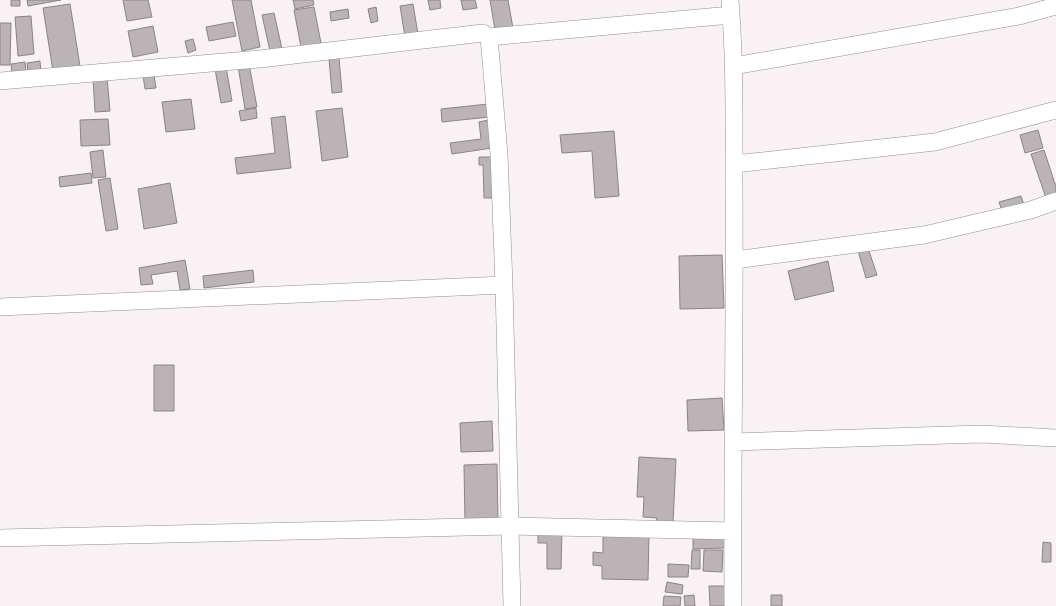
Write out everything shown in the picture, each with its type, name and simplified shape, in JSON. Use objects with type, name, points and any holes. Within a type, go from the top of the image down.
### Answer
[{"type":"street","points":[[734,66],[1019,16],[1056,6]]},
{"type":"street","points":[[0,81],[260,59],[483,33],[489,37],[731,8],[734,66],[735,260],[733,531],[734,606]]},
{"type":"street","points":[[489,37],[499,154],[504,284],[512,606]]},
{"type":"street","points":[[734,164],[935,142],[1056,110]]},
{"type":"street","points":[[735,260],[924,235],[1031,210],[1056,201]]},
{"type":"street","points":[[0,307],[504,284]]},
{"type":"street","points":[[734,442],[981,434],[1056,438]]},
{"type":"street","points":[[0,538],[510,526],[733,531]]},
{"type":"building","points":[[11,0],[20,0],[20,6],[11,6]]},
{"type":"building","points":[[27,0],[61,0],[28,6]]},
{"type":"building","points":[[123,0],[148,0],[152,17],[127,21]]},
{"type":"building","points":[[232,0],[251,0],[260,47],[242,51]]},
{"type":"building","points":[[293,0],[313,0],[314,5],[295,9]]},
{"type":"building","points":[[428,0],[440,0],[441,8],[430,10]]},
{"type":"building","points":[[461,0],[475,0],[477,8],[463,10]]},
{"type":"building","points":[[490,0],[508,0],[513,28],[495,30]]},
{"type":"building","points":[[70,4],[80,66],[53,71],[43,8]]},
{"type":"building","points":[[413,4],[418,34],[405,37],[400,6]]},
{"type":"building","points":[[314,7],[321,43],[301,47],[294,10]]},
{"type":"building","points":[[376,7],[378,21],[371,23],[368,9]]},
{"type":"building","points":[[348,9],[349,18],[331,21],[330,12]]},
{"type":"building","points":[[274,13],[282,49],[270,51],[262,15]]},
{"type":"building","points":[[31,16],[34,54],[18,56],[15,17]]},
{"type":"building","points":[[233,22],[236,36],[209,41],[206,27]]},
{"type":"building","points":[[0,23],[11,23],[10,65],[0,65]]},
{"type":"building","points":[[153,26],[158,52],[133,57],[128,31]]},
{"type":"building","points":[[193,39],[196,50],[188,53],[185,41]]},
{"type":"building","points":[[339,58],[342,92],[332,93],[329,59]]},
{"type":"building","points":[[40,61],[41,72],[28,73],[27,63]]},
{"type":"building","points":[[25,62],[26,73],[12,75],[11,64]]},
{"type":"building","points":[[249,64],[257,107],[245,109],[238,66]]},
{"type":"building","points":[[226,67],[232,101],[221,103],[215,69]]},
{"type":"building","points":[[154,75],[156,88],[145,89],[143,76]]},
{"type":"building","points":[[107,77],[110,111],[95,112],[93,78]]},
{"type":"building","points":[[191,99],[195,129],[166,132],[162,102]]},
{"type":"building","points":[[488,104],[489,117],[442,122],[441,109]]},
{"type":"building","points":[[256,108],[257,118],[241,121],[239,111]]},
{"type":"building","points":[[342,108],[348,157],[322,161],[316,111]]},
{"type":"building","points":[[285,116],[291,168],[237,174],[235,158],[275,153],[271,118]]},
{"type":"building","points":[[108,119],[110,145],[81,146],[80,120]]},
{"type":"building","points":[[488,120],[492,148],[452,154],[450,143],[481,139],[479,122]]},
{"type":"building","points":[[1038,130],[1043,148],[1025,153],[1020,135]]},
{"type":"building","points":[[614,131],[619,196],[595,198],[592,151],[562,153],[560,135]]},
{"type":"building","points":[[103,150],[106,177],[93,178],[90,152]]},
{"type":"building","points":[[1044,150],[1056,184],[1056,194],[1046,198],[1031,154]]},
{"type":"building","points":[[479,157],[493,157],[494,198],[484,198],[483,165],[479,165]]},
{"type":"building","points":[[91,173],[92,183],[60,187],[59,177]]},
{"type":"building","points":[[110,178],[118,229],[106,231],[98,180]]},
{"type":"building","points":[[170,183],[177,223],[144,229],[138,189]]},
{"type":"building","points":[[1021,196],[1024,205],[1002,211],[999,202]]},
{"type":"building","points":[[868,248],[877,275],[866,278],[858,251]]},
{"type":"building","points":[[722,255],[724,308],[680,309],[679,256]]},
{"type":"building","points":[[185,260],[190,289],[180,290],[177,271],[151,275],[153,284],[141,285],[139,268]]},
{"type":"building","points":[[828,261],[834,291],[795,300],[788,271]]},
{"type":"building","points":[[253,270],[254,282],[204,288],[203,276]]},
{"type":"building","points":[[154,365],[174,365],[174,411],[154,411]]},
{"type":"building","points":[[722,398],[724,430],[688,431],[687,400]]},
{"type":"building","points":[[492,421],[493,451],[461,452],[460,423]]},
{"type":"building","points":[[639,457],[676,459],[673,523],[656,522],[657,518],[643,517],[644,497],[637,497]]},
{"type":"building","points":[[497,464],[498,521],[465,521],[464,465]]},
{"type":"building","points":[[538,529],[562,530],[561,569],[547,569],[547,543],[538,543]]},
{"type":"building","points":[[603,533],[649,534],[648,580],[602,579],[602,566],[593,565],[593,552],[603,553]]},
{"type":"building","points":[[693,534],[725,534],[725,548],[693,549]]},
{"type":"building","points":[[1043,542],[1051,543],[1051,562],[1042,562]]},
{"type":"building","points":[[692,550],[700,550],[700,569],[691,569]]},
{"type":"building","points":[[704,550],[723,550],[722,572],[703,571]]},
{"type":"building","points":[[668,564],[689,565],[688,577],[668,577]]},
{"type":"building","points":[[667,582],[683,585],[682,594],[665,592]]},
{"type":"building","points":[[709,586],[727,586],[728,606],[710,606]]},
{"type":"building","points":[[694,595],[695,606],[685,606],[684,596]]},
{"type":"building","points":[[771,595],[782,595],[782,606],[771,606]]},
{"type":"building","points":[[664,596],[681,597],[680,606],[663,606]]}]
